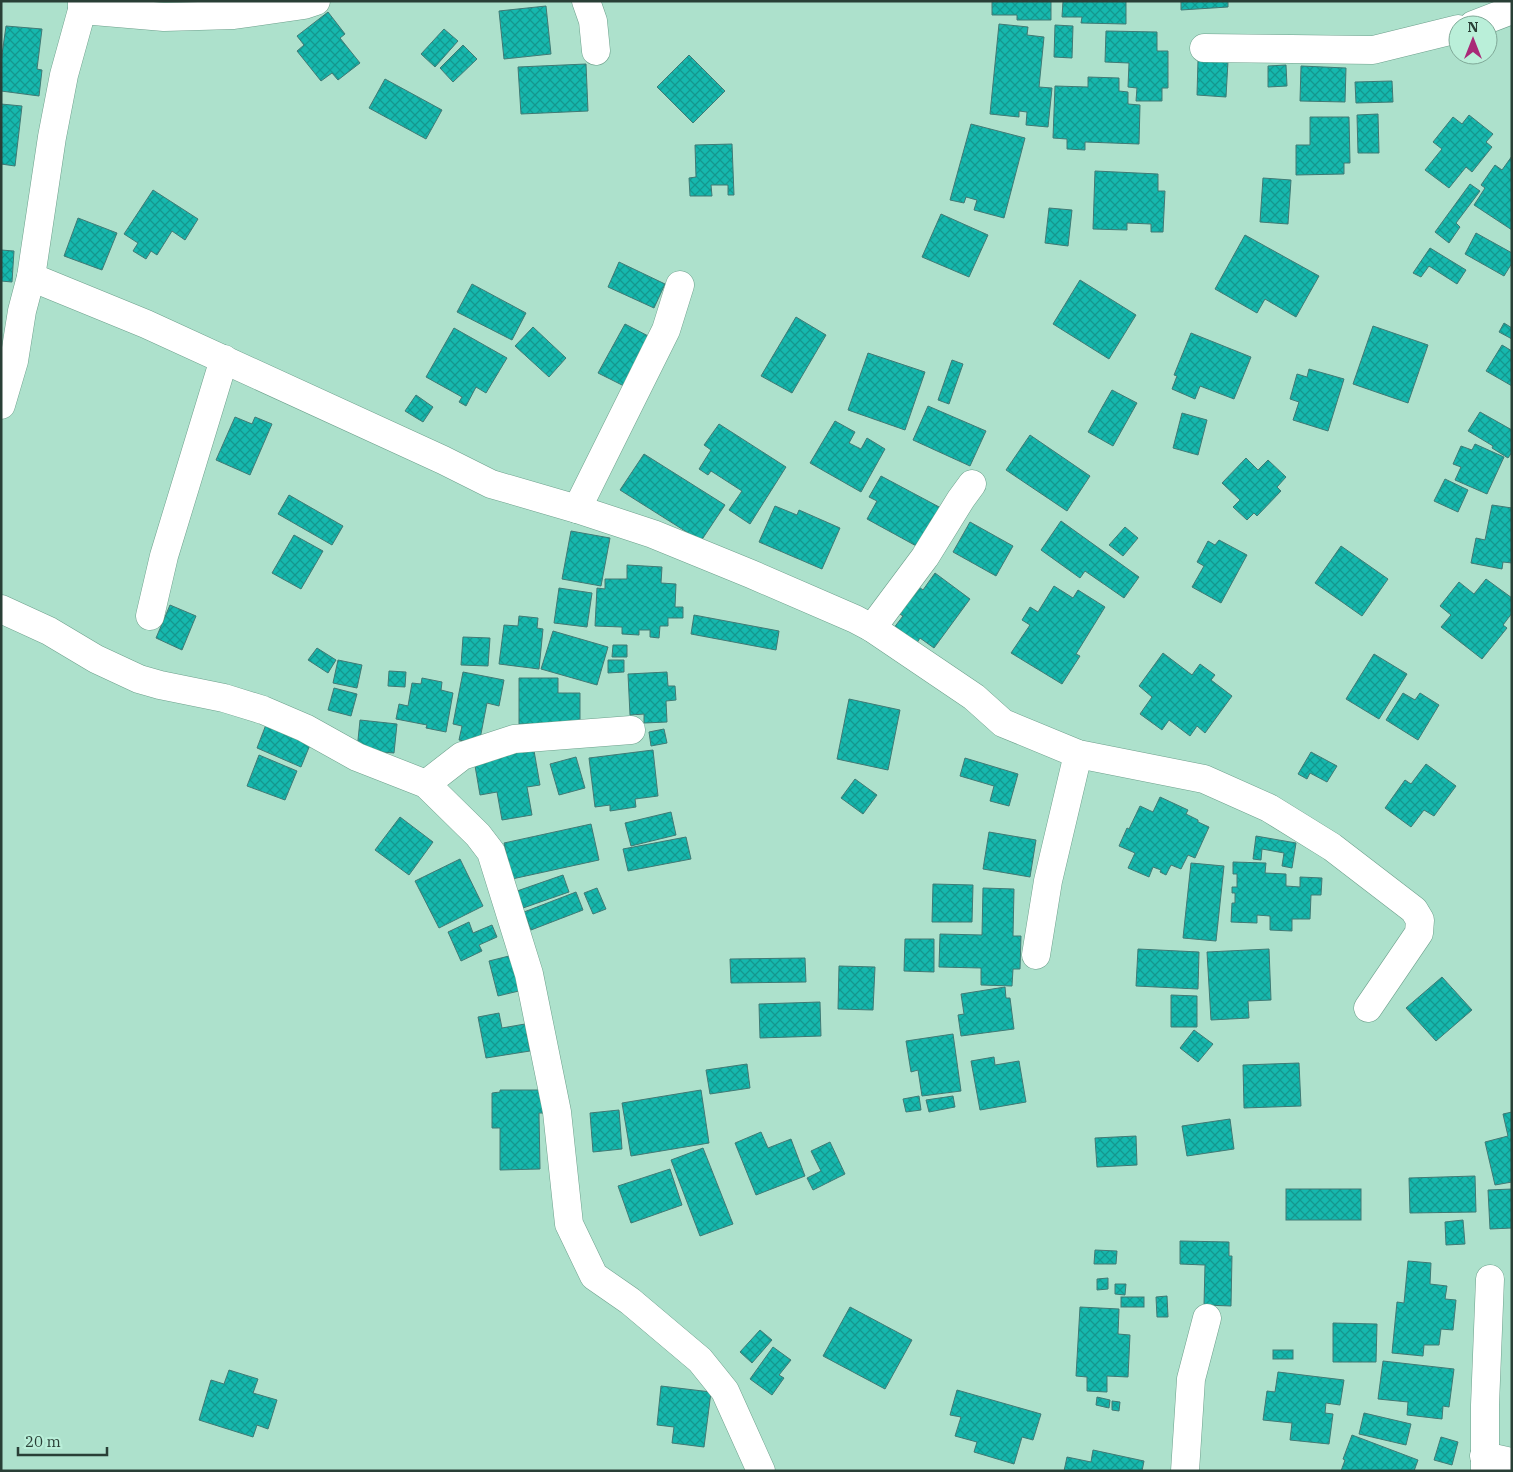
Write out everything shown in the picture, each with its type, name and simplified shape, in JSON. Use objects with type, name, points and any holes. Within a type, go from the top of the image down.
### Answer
[{"type":"street","points":[[1,405],[14,361],[22,311],[31,277],[62,83],[82,6],[164,17],[226,15],[304,6],[316,1]]},
{"type":"street","points":[[586,1],[593,21],[596,51]]},
{"type":"street","points":[[1498,15],[1512,10]]},
{"type":"street","points":[[1204,48],[1373,50],[1448,31]]},
{"type":"street","points":[[31,277],[146,324],[224,359],[491,484],[662,538],[752,574],[855,619],[872,628],[974,696],[1003,724],[1078,754],[1204,779],[1270,808],[1332,847],[1414,910],[1420,920],[1419,933],[1368,1008]]},
{"type":"street","points":[[577,510],[666,330],[680,285]]},
{"type":"street","points":[[150,616],[164,556],[224,359]]},
{"type":"street","points":[[872,628],[925,558],[960,499],[972,484]]},
{"type":"street","points":[[1,609],[49,631],[96,659],[139,679],[224,698],[263,710],[305,728],[357,757],[426,784],[478,835],[490,852],[529,974],[557,1112],[569,1224],[594,1276],[630,1301],[700,1360],[725,1391],[761,1471]]},
{"type":"street","points":[[426,784],[462,756],[514,739],[631,730]]},
{"type":"street","points":[[1036,955],[1048,881],[1078,754]]},
{"type":"street","points":[[1490,1279],[1485,1463],[1512,1462]]},
{"type":"street","points":[[1185,1471],[1191,1379],[1207,1318]]},
{"type":"building","points":[[992,1],[1051,1],[1051,20],[1017,20],[1017,15],[992,15]]},
{"type":"building","points":[[1063,1],[1126,1],[1126,24],[1081,23],[1082,17],[1062,17]]},
{"type":"building","points":[[1181,1],[1228,1],[1228,7],[1181,10]]},
{"type":"building","points":[[546,6],[551,54],[504,59],[499,11]]},
{"type":"building","points":[[328,12],[345,34],[340,38],[360,63],[338,80],[332,73],[321,81],[297,51],[304,45],[297,36]]},
{"type":"building","points":[[999,24],[1028,27],[1027,35],[1044,37],[1039,87],[1052,88],[1048,127],[1026,125],[1027,112],[1019,111],[1019,117],[990,114]]},
{"type":"building","points":[[1055,25],[1073,26],[1072,58],[1054,57]]},
{"type":"building","points":[[6,26],[42,29],[37,69],[42,70],[39,96],[1,91],[1,62]]},
{"type":"building","points":[[444,29],[458,41],[435,67],[421,54]]},
{"type":"building","points":[[1106,31],[1157,32],[1157,51],[1168,51],[1168,88],[1162,88],[1162,101],[1136,101],[1137,88],[1128,87],[1129,63],[1105,62]]},
{"type":"building","points":[[463,45],[477,59],[453,82],[440,68]]},
{"type":"building","points":[[689,55],[725,91],[693,123],[657,87]]},
{"type":"building","points":[[1198,60],[1228,61],[1226,97],[1197,95]]},
{"type":"building","points":[[586,64],[588,111],[521,114],[518,67]]},
{"type":"building","points":[[1286,65],[1287,86],[1268,87],[1268,66]]},
{"type":"building","points":[[1301,66],[1346,68],[1345,102],[1300,101]]},
{"type":"building","points":[[1088,77],[1119,78],[1119,91],[1128,92],[1128,104],[1140,105],[1139,144],[1085,142],[1085,150],[1067,149],[1067,139],[1053,138],[1055,86],[1088,87]]},
{"type":"building","points":[[385,79],[442,110],[426,139],[369,108]]},
{"type":"building","points":[[1392,81],[1393,102],[1356,103],[1355,82]]},
{"type":"building","points":[[1,104],[22,106],[15,166],[1,164]]},
{"type":"building","points":[[1378,114],[1379,153],[1358,153],[1357,115]]},
{"type":"building","points":[[1469,115],[1493,134],[1486,142],[1492,147],[1472,172],[1466,167],[1449,188],[1425,170],[1442,149],[1433,142],[1453,117],[1462,124]]},
{"type":"building","points":[[1310,117],[1349,117],[1350,163],[1344,163],[1344,174],[1296,175],[1296,145],[1310,145]]},
{"type":"building","points":[[971,124],[1025,138],[1004,218],[974,210],[977,200],[966,197],[964,203],[950,200]]},
{"type":"building","points":[[732,144],[734,195],[728,195],[728,185],[711,185],[712,196],[690,196],[689,178],[696,177],[695,145]]},
{"type":"building","points":[[1512,156],[1512,230],[1474,205],[1485,188],[1481,185],[1495,165],[1502,170]]},
{"type":"building","points":[[1095,171],[1158,174],[1158,191],[1165,191],[1163,232],[1151,232],[1151,224],[1127,223],[1127,230],[1093,229]]},
{"type":"building","points":[[1263,178],[1291,180],[1288,224],[1260,222]]},
{"type":"building","points":[[1470,184],[1480,191],[1456,223],[1460,227],[1449,243],[1435,232]]},
{"type":"building","points":[[153,190],[198,219],[185,240],[172,231],[157,255],[151,251],[146,259],[133,251],[138,243],[124,234]]},
{"type":"building","points":[[1049,208],[1072,210],[1068,246],[1045,243]]},
{"type":"building","points":[[941,214],[988,235],[969,277],[922,257]]},
{"type":"building","points":[[78,218],[117,233],[102,270],[64,256]]},
{"type":"building","points":[[1476,233],[1512,253],[1512,263],[1504,276],[1465,254]]},
{"type":"building","points":[[1245,235],[1319,276],[1296,317],[1265,299],[1257,313],[1215,289]]},
{"type":"building","points":[[1430,248],[1466,270],[1457,284],[1429,266],[1421,277],[1413,273]]},
{"type":"building","points":[[1,250],[14,251],[12,282],[1,281]]},
{"type":"building","points":[[619,262],[665,284],[654,308],[608,287]]},
{"type":"building","points":[[1080,280],[1136,315],[1109,359],[1053,324]]},
{"type":"building","points":[[472,284],[526,313],[512,340],[457,312]]},
{"type":"building","points":[[796,317],[826,335],[792,393],[761,376]]},
{"type":"building","points":[[1504,323],[1512,328],[1512,339],[1499,332]]},
{"type":"building","points":[[625,324],[654,339],[628,388],[598,373]]},
{"type":"building","points":[[1373,326],[1428,345],[1408,403],[1353,384]]},
{"type":"building","points":[[533,327],[566,358],[549,377],[515,346]]},
{"type":"building","points":[[454,328],[507,358],[486,393],[476,387],[466,406],[459,402],[462,397],[426,377]]},
{"type":"building","points":[[1191,333],[1251,357],[1234,399],[1200,386],[1195,399],[1172,389],[1177,376],[1174,375]]},
{"type":"building","points":[[1502,345],[1512,351],[1512,386],[1486,371]]},
{"type":"building","points":[[868,353],[925,372],[905,430],[848,410]]},
{"type":"building","points":[[952,360],[963,364],[949,404],[938,400]]},
{"type":"building","points":[[1309,369],[1344,379],[1328,431],[1293,420],[1299,402],[1290,399],[1297,374],[1307,377]]},
{"type":"building","points":[[1112,390],[1137,403],[1113,446],[1088,432]]},
{"type":"building","points":[[416,395],[433,407],[423,422],[405,411]]},
{"type":"building","points":[[928,406],[986,431],[970,466],[913,440]]},
{"type":"building","points":[[1480,412],[1512,430],[1512,452],[1508,458],[1492,448],[1493,446],[1468,431]]},
{"type":"building","points":[[1182,413],[1207,420],[1198,455],[1173,448]]},
{"type":"building","points":[[235,417],[252,424],[255,417],[272,424],[250,475],[216,460]]},
{"type":"building","points":[[835,421],[855,432],[849,443],[861,449],[867,438],[885,449],[861,492],[810,463]]},
{"type":"building","points":[[719,424],[786,467],[750,524],[729,510],[742,491],[711,471],[708,475],[699,469],[711,450],[704,445]]},
{"type":"building","points":[[1030,435],[1090,476],[1067,511],[1006,470]]},
{"type":"building","points":[[1475,444],[1504,457],[1487,494],[1455,480],[1461,467],[1453,464],[1461,446],[1472,450]]},
{"type":"building","points":[[644,454],[725,505],[701,541],[620,490]]},
{"type":"building","points":[[1246,458],[1258,470],[1268,460],[1286,477],[1277,487],[1281,491],[1257,516],[1254,513],[1247,520],[1233,507],[1240,500],[1222,483]]},
{"type":"building","points":[[881,476],[941,508],[920,548],[867,519],[877,501],[869,497]]},
{"type":"building","points":[[1445,479],[1468,490],[1458,512],[1434,501]]},
{"type":"building","points":[[289,495],[343,526],[332,545],[278,514]]},
{"type":"building","points":[[1492,505],[1512,508],[1512,563],[1503,562],[1502,569],[1471,563],[1476,538],[1485,540]]},
{"type":"building","points":[[775,506],[797,515],[799,510],[840,528],[822,569],[759,542]]},
{"type":"building","points":[[1061,521],[1139,577],[1124,598],[1085,571],[1080,578],[1041,550]]},
{"type":"building","points":[[970,522],[1013,546],[996,576],[953,552]]},
{"type":"building","points":[[1125,527],[1138,538],[1123,556],[1109,545]]},
{"type":"building","points":[[571,531],[610,538],[601,586],[562,579]]},
{"type":"building","points":[[294,535],[323,551],[301,589],[272,573]]},
{"type":"building","points":[[1219,540],[1247,555],[1221,603],[1192,587],[1204,566],[1197,562],[1208,541],[1215,545]]},
{"type":"building","points":[[1341,546],[1388,579],[1362,616],[1315,583]]},
{"type":"building","points":[[627,565],[662,567],[661,583],[676,584],[675,607],[683,607],[683,618],[668,618],[668,626],[660,626],[659,638],[650,637],[650,630],[639,630],[639,635],[622,634],[622,627],[595,626],[597,588],[605,589],[605,579],[627,579]]},
{"type":"building","points":[[935,573],[970,599],[934,648],[920,638],[915,646],[893,629],[903,616],[895,611],[915,584],[923,590]]},
{"type":"building","points":[[1486,579],[1512,598],[1512,613],[1503,625],[1507,628],[1482,659],[1441,627],[1451,615],[1440,606],[1459,582],[1474,594]]},
{"type":"building","points":[[1054,586],[1073,598],[1078,590],[1105,607],[1076,654],[1080,656],[1062,684],[1011,653],[1030,625],[1022,620],[1030,607],[1038,612]]},
{"type":"building","points":[[559,588],[592,593],[587,627],[554,623]]},
{"type":"building","points":[[170,605],[196,616],[182,650],[156,638]]},
{"type":"building","points":[[694,615],[779,631],[776,650],[691,634]]},
{"type":"building","points":[[519,616],[538,618],[537,628],[543,629],[539,669],[499,664],[504,625],[518,626]]},
{"type":"building","points":[[553,631],[608,647],[597,685],[541,669]]},
{"type":"building","points":[[463,637],[490,638],[488,666],[461,665]]},
{"type":"building","points":[[613,645],[627,645],[627,657],[612,657]]},
{"type":"building","points":[[317,648],[336,660],[328,673],[308,660]]},
{"type":"building","points":[[1163,653],[1192,675],[1200,664],[1215,675],[1211,680],[1232,696],[1205,733],[1197,726],[1190,736],[1169,720],[1162,730],[1140,714],[1152,697],[1139,686]]},
{"type":"building","points":[[1374,654],[1407,674],[1379,719],[1346,699]]},
{"type":"building","points":[[338,660],[362,665],[357,688],[333,683]]},
{"type":"building","points":[[608,660],[624,660],[624,672],[608,673]]},
{"type":"building","points":[[389,671],[406,672],[405,687],[388,686]]},
{"type":"building","points":[[463,672],[504,680],[499,706],[487,703],[479,744],[459,740],[462,726],[453,724]]},
{"type":"building","points":[[667,672],[668,686],[675,686],[676,700],[666,701],[667,722],[644,723],[644,714],[630,715],[628,674]]},
{"type":"building","points":[[422,678],[442,682],[441,690],[453,693],[446,732],[426,728],[427,725],[396,719],[399,704],[408,706],[412,683],[421,684]]},
{"type":"building","points":[[519,678],[558,678],[558,693],[580,693],[580,722],[519,724]]},
{"type":"building","points":[[334,688],[357,694],[351,716],[328,710]]},
{"type":"building","points":[[1403,693],[1415,700],[1420,693],[1439,705],[1418,740],[1386,720]]},
{"type":"building","points":[[849,699],[900,710],[888,770],[837,759]]},
{"type":"building","points":[[360,720],[397,724],[394,753],[357,750]]},
{"type":"building","points":[[267,722],[312,740],[301,767],[257,748]]},
{"type":"building","points":[[664,729],[667,743],[651,746],[649,732]]},
{"type":"building","points":[[533,745],[540,785],[527,787],[532,815],[502,820],[497,792],[480,795],[473,754]]},
{"type":"building","points":[[653,750],[658,796],[635,799],[636,807],[610,811],[610,805],[595,807],[589,758]]},
{"type":"building","points":[[1311,752],[1337,766],[1327,782],[1310,773],[1307,779],[1298,774]]},
{"type":"building","points":[[259,755],[297,771],[285,800],[247,786]]},
{"type":"building","points":[[576,757],[585,788],[559,795],[550,764]]},
{"type":"building","points":[[965,758],[1018,774],[1009,806],[990,801],[994,786],[960,776]]},
{"type":"building","points":[[1426,764],[1456,786],[1434,816],[1424,810],[1411,827],[1385,808],[1405,780],[1411,784]]},
{"type":"building","points":[[855,779],[877,795],[863,814],[841,798]]},
{"type":"building","points":[[1160,797],[1188,810],[1186,814],[1209,827],[1195,858],[1188,855],[1181,869],[1171,865],[1166,875],[1160,872],[1161,870],[1153,867],[1149,877],[1128,868],[1135,853],[1119,846],[1140,806],[1153,812]]},
{"type":"building","points":[[671,812],[676,835],[631,846],[625,823]]},
{"type":"building","points":[[400,817],[433,842],[409,875],[375,850]]},
{"type":"building","points":[[591,824],[599,860],[512,879],[504,843]]},
{"type":"building","points":[[989,832],[1036,840],[1030,877],[983,869]]},
{"type":"building","points":[[1256,836],[1296,843],[1292,868],[1282,866],[1284,853],[1262,849],[1261,860],[1253,859]]},
{"type":"building","points":[[686,837],[691,859],[628,871],[623,849]]},
{"type":"building","points":[[460,859],[483,906],[439,928],[415,881]]},
{"type":"building","points":[[1233,862],[1266,863],[1265,873],[1286,874],[1286,886],[1300,887],[1300,877],[1322,878],[1321,895],[1311,895],[1310,919],[1292,919],[1292,931],[1270,930],[1270,916],[1257,915],[1257,923],[1231,922],[1232,903],[1235,903],[1235,893],[1232,893],[1232,887],[1237,887],[1237,874],[1233,874]]},
{"type":"building","points":[[1191,863],[1224,866],[1216,941],[1183,938]]},
{"type":"building","points":[[563,875],[569,892],[523,908],[517,891]]},
{"type":"building","points":[[933,884],[973,885],[972,922],[932,922]]},
{"type":"building","points":[[597,888],[606,909],[593,914],[584,893]]},
{"type":"building","points":[[983,888],[1014,889],[1013,936],[1021,936],[1020,969],[1013,969],[1012,986],[981,985],[981,968],[939,967],[940,934],[982,935]]},
{"type":"building","points":[[576,892],[583,910],[531,930],[524,912]]},
{"type":"building","points":[[469,922],[473,933],[492,925],[497,937],[479,945],[482,951],[461,961],[448,932]]},
{"type":"building","points":[[905,939],[934,939],[934,972],[904,971]]},
{"type":"building","points":[[1138,949],[1199,952],[1198,989],[1136,986]]},
{"type":"building","points":[[1269,949],[1271,1000],[1248,1001],[1249,1018],[1211,1020],[1207,952]]},
{"type":"building","points":[[513,955],[523,990],[498,996],[489,961]]},
{"type":"building","points":[[805,958],[806,982],[731,983],[730,959]]},
{"type":"building","points":[[839,966],[875,967],[873,1010],[838,1009]]},
{"type":"building","points":[[1442,977],[1472,1010],[1436,1041],[1406,1008]]},
{"type":"building","points":[[1005,987],[1006,998],[1010,998],[1014,1029],[961,1036],[958,1015],[964,1014],[961,994]]},
{"type":"building","points":[[1171,995],[1197,996],[1197,1027],[1171,1027]]},
{"type":"building","points":[[820,1002],[821,1036],[760,1038],[759,1004]]},
{"type":"building","points":[[499,1013],[502,1028],[525,1024],[530,1051],[486,1058],[478,1017]]},
{"type":"building","points":[[1194,1030],[1213,1044],[1198,1062],[1180,1048]]},
{"type":"building","points":[[953,1034],[961,1091],[922,1096],[918,1070],[911,1072],[906,1041]]},
{"type":"building","points":[[994,1057],[995,1065],[1019,1061],[1026,1102],[980,1110],[971,1061]]},
{"type":"building","points":[[1299,1063],[1301,1106],[1244,1108],[1243,1065]]},
{"type":"building","points":[[747,1064],[750,1088],[710,1094],[706,1070]]},
{"type":"building","points":[[500,1090],[539,1090],[539,1094],[546,1094],[546,1113],[539,1113],[540,1169],[500,1170],[500,1128],[492,1128],[492,1093],[500,1092]]},
{"type":"building","points":[[701,1090],[709,1143],[631,1156],[622,1103]]},
{"type":"building","points":[[919,1096],[921,1110],[906,1112],[903,1099]]},
{"type":"building","points":[[953,1096],[955,1107],[929,1112],[926,1100]]},
{"type":"building","points":[[619,1110],[622,1149],[593,1152],[590,1113]]},
{"type":"building","points":[[1512,1112],[1512,1182],[1495,1185],[1485,1142],[1508,1136],[1503,1114]]},
{"type":"building","points":[[1230,1119],[1234,1149],[1187,1156],[1182,1126]]},
{"type":"building","points":[[761,1132],[768,1148],[791,1139],[805,1176],[756,1195],[735,1143]]},
{"type":"building","points":[[1136,1136],[1137,1165],[1097,1167],[1095,1138]]},
{"type":"building","points":[[830,1142],[845,1174],[813,1190],[807,1178],[821,1171],[811,1151]]},
{"type":"building","points":[[703,1148],[733,1224],[700,1236],[671,1160]]},
{"type":"building","points":[[670,1169],[682,1205],[631,1223],[618,1186]]},
{"type":"building","points":[[1475,1176],[1476,1212],[1410,1213],[1409,1178]]},
{"type":"building","points":[[1286,1189],[1361,1189],[1361,1220],[1286,1220]]},
{"type":"building","points":[[1512,1189],[1512,1228],[1490,1229],[1488,1190]]},
{"type":"building","points":[[1463,1220],[1465,1244],[1446,1245],[1445,1222]]},
{"type":"building","points":[[1180,1241],[1229,1242],[1229,1256],[1232,1256],[1231,1306],[1204,1305],[1205,1265],[1180,1264]]},
{"type":"building","points":[[1095,1250],[1117,1251],[1116,1264],[1094,1264]]},
{"type":"building","points":[[1408,1261],[1431,1263],[1430,1284],[1447,1286],[1445,1299],[1456,1300],[1453,1330],[1441,1329],[1439,1345],[1424,1345],[1423,1356],[1392,1353],[1397,1302],[1404,1303]]},
{"type":"building","points":[[1108,1278],[1108,1289],[1097,1290],[1097,1279]]},
{"type":"building","points":[[1115,1284],[1126,1284],[1125,1295],[1115,1294]]},
{"type":"building","points":[[1167,1296],[1168,1317],[1157,1317],[1156,1297]]},
{"type":"building","points":[[1121,1297],[1144,1297],[1144,1307],[1121,1307]]},
{"type":"building","points":[[850,1307],[912,1340],[885,1389],[823,1356]]},
{"type":"building","points":[[1080,1307],[1119,1309],[1118,1334],[1130,1335],[1128,1377],[1107,1376],[1107,1392],[1087,1391],[1087,1377],[1076,1376]]},
{"type":"building","points":[[1333,1323],[1377,1324],[1376,1362],[1333,1362]]},
{"type":"building","points":[[760,1330],[772,1340],[752,1363],[740,1352]]},
{"type":"building","points":[[773,1347],[791,1360],[779,1375],[784,1378],[772,1395],[750,1379]]},
{"type":"building","points":[[1273,1350],[1293,1350],[1293,1359],[1273,1359]]},
{"type":"building","points":[[1383,1361],[1454,1369],[1449,1407],[1443,1406],[1442,1419],[1407,1415],[1408,1402],[1378,1399]]},
{"type":"building","points":[[229,1370],[258,1379],[253,1393],[277,1400],[268,1429],[257,1425],[253,1437],[199,1420],[211,1380],[224,1384]]},
{"type":"building","points":[[1278,1372],[1344,1380],[1340,1405],[1326,1403],[1325,1413],[1333,1414],[1329,1444],[1290,1440],[1292,1423],[1263,1420],[1267,1391],[1275,1392]]},
{"type":"building","points":[[661,1386],[711,1392],[704,1447],[672,1443],[674,1427],[657,1425]]},
{"type":"building","points":[[957,1390],[1041,1414],[1033,1440],[1022,1437],[1014,1464],[974,1452],[977,1442],[955,1436],[961,1417],[950,1415]]},
{"type":"building","points":[[1097,1397],[1110,1400],[1109,1408],[1096,1405]]},
{"type":"building","points":[[1112,1401],[1120,1402],[1119,1411],[1112,1410]]},
{"type":"building","points":[[1364,1413],[1411,1424],[1406,1445],[1359,1434]]},
{"type":"building","points":[[1352,1435],[1418,1460],[1414,1471],[1341,1471],[1345,1460],[1343,1459]]},
{"type":"building","points":[[1441,1437],[1458,1442],[1452,1465],[1434,1460]]},
{"type":"building","points":[[1093,1450],[1144,1461],[1142,1471],[1064,1471],[1067,1457],[1091,1462]]}]
